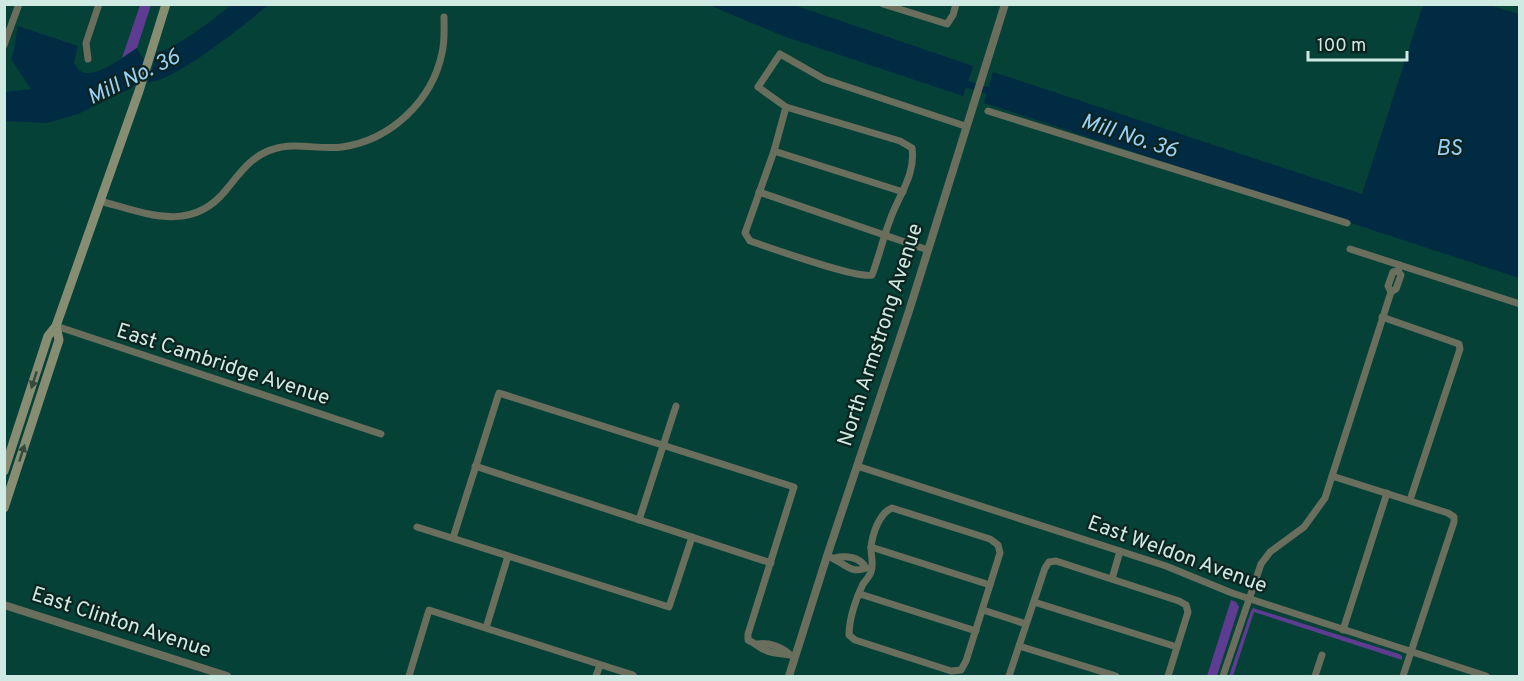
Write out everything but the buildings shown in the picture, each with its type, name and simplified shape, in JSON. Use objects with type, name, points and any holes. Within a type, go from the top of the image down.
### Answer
[{"type":"main road","points":[[4,471],[48,336],[56,326],[139,91],[166,4]]},
{"type":"main road","points":[[4,508],[59,340],[56,326]]},
{"type":"street","points":[[4,45],[19,4]]},
{"type":"street","points":[[88,59],[86,43],[99,4]]},
{"type":"street","points":[[883,4],[947,24],[956,4]]},
{"type":"street","name":"North Armstrong Avenue","points":[[789,676],[792,656],[831,557],[857,466],[1005,4]]},
{"type":"street","points":[[100,201],[158,216],[174,218],[185,216],[206,207],[218,198],[249,162],[274,149],[286,146],[343,147],[377,136],[407,117],[426,93],[442,53],[444,17]]},
{"type":"street","points":[[786,107],[774,151],[745,233],[750,241],[866,276],[872,275],[892,214],[903,192],[912,165],[912,148],[900,141],[786,107],[758,87],[780,54],[824,79],[965,126]]},
{"type":"street","points":[[988,111],[1347,223]]},
{"type":"street","points":[[774,151],[903,192]]},
{"type":"street","points":[[759,192],[928,250]]},
{"type":"street","points":[[1350,249],[1399,268],[1520,304]]},
{"type":"street","points":[[1223,676],[1261,564],[1270,552],[1304,528],[1325,498],[1390,292],[1396,289],[1401,275],[1399,268]]},
{"type":"street","points":[[1382,317],[1459,344],[1460,349],[1410,500]]},
{"type":"street","name":"East Cambridge Avenue","points":[[56,326],[381,434]]},
{"type":"street","points":[[453,538],[499,393],[794,487],[748,634],[748,640],[758,644],[762,649],[783,656],[792,656]]},
{"type":"street","points":[[639,520],[676,406]]},
{"type":"street","points":[[475,466],[771,563]]},
{"type":"street","name":"East Weldon Avenue","points":[[857,466],[1166,566],[1248,598],[1486,676]]},
{"type":"street","points":[[1332,476],[1410,500],[1454,517],[1403,676]]},
{"type":"street","points":[[1343,630],[1387,493]]},
{"type":"street","points":[[892,508],[990,539],[998,545],[1000,554],[966,661],[961,670],[951,671],[855,640],[849,635],[849,625],[869,568],[871,547],[881,516],[892,508]]},
{"type":"street","points":[[417,527],[669,607],[692,537]]},
{"type":"street","points":[[871,547],[990,585]]},
{"type":"street","points":[[1112,579],[1120,551]]},
{"type":"street","points":[[831,557],[843,555],[863,562],[869,568]]},
{"type":"street","points":[[486,628],[508,556]]},
{"type":"street","points":[[831,557],[841,565],[858,571],[869,568]]},
{"type":"street","points":[[853,569],[856,560]]},
{"type":"street","points":[[1009,676],[1045,568],[1049,562],[1056,561],[1186,605],[1188,612],[1168,676]]},
{"type":"street","points":[[860,594],[976,631]]},
{"type":"street","points":[[1034,602],[1177,647]]},
{"type":"street","name":"East Clinton Avenue","points":[[4,604],[227,676]]},
{"type":"street","points":[[409,676],[429,610],[633,675]]},
{"type":"street","points":[[983,610],[1026,624]]},
{"type":"street","points":[[1019,646],[1116,676]]},
{"type":"street","points":[[1315,676],[1322,656]]},
{"type":"street","points":[[597,676],[600,665]]},
{"type":"shaded area","points":[[140,5],[151,5],[137,48],[122,58]]},
{"type":"shaded area","points":[[1231,600],[1239,607],[1217,676],[1207,676]]},
{"type":"shaded area","points":[[1253,608],[1399,654],[1402,660],[1254,612],[1233,676],[1229,676]]},
{"type":"water","points":[[231,5],[268,5],[193,62],[161,79],[148,83],[157,52],[184,40]]},
{"type":"water","points":[[709,5],[794,5],[973,66],[963,96],[783,36]]},
{"type":"water","name":"BS","points":[[1423,5],[1489,5],[1519,14],[1519,278],[984,103],[993,72],[1362,194]]},
{"type":"water","points":[[18,26],[78,46],[74,62],[79,70],[86,73],[104,69],[137,48],[144,61],[137,83],[78,114],[47,123],[5,121],[5,92],[31,89],[11,59]]},
{"type":"waterway","name":"Mill No. 36","points":[[960,82],[995,93]]}]
